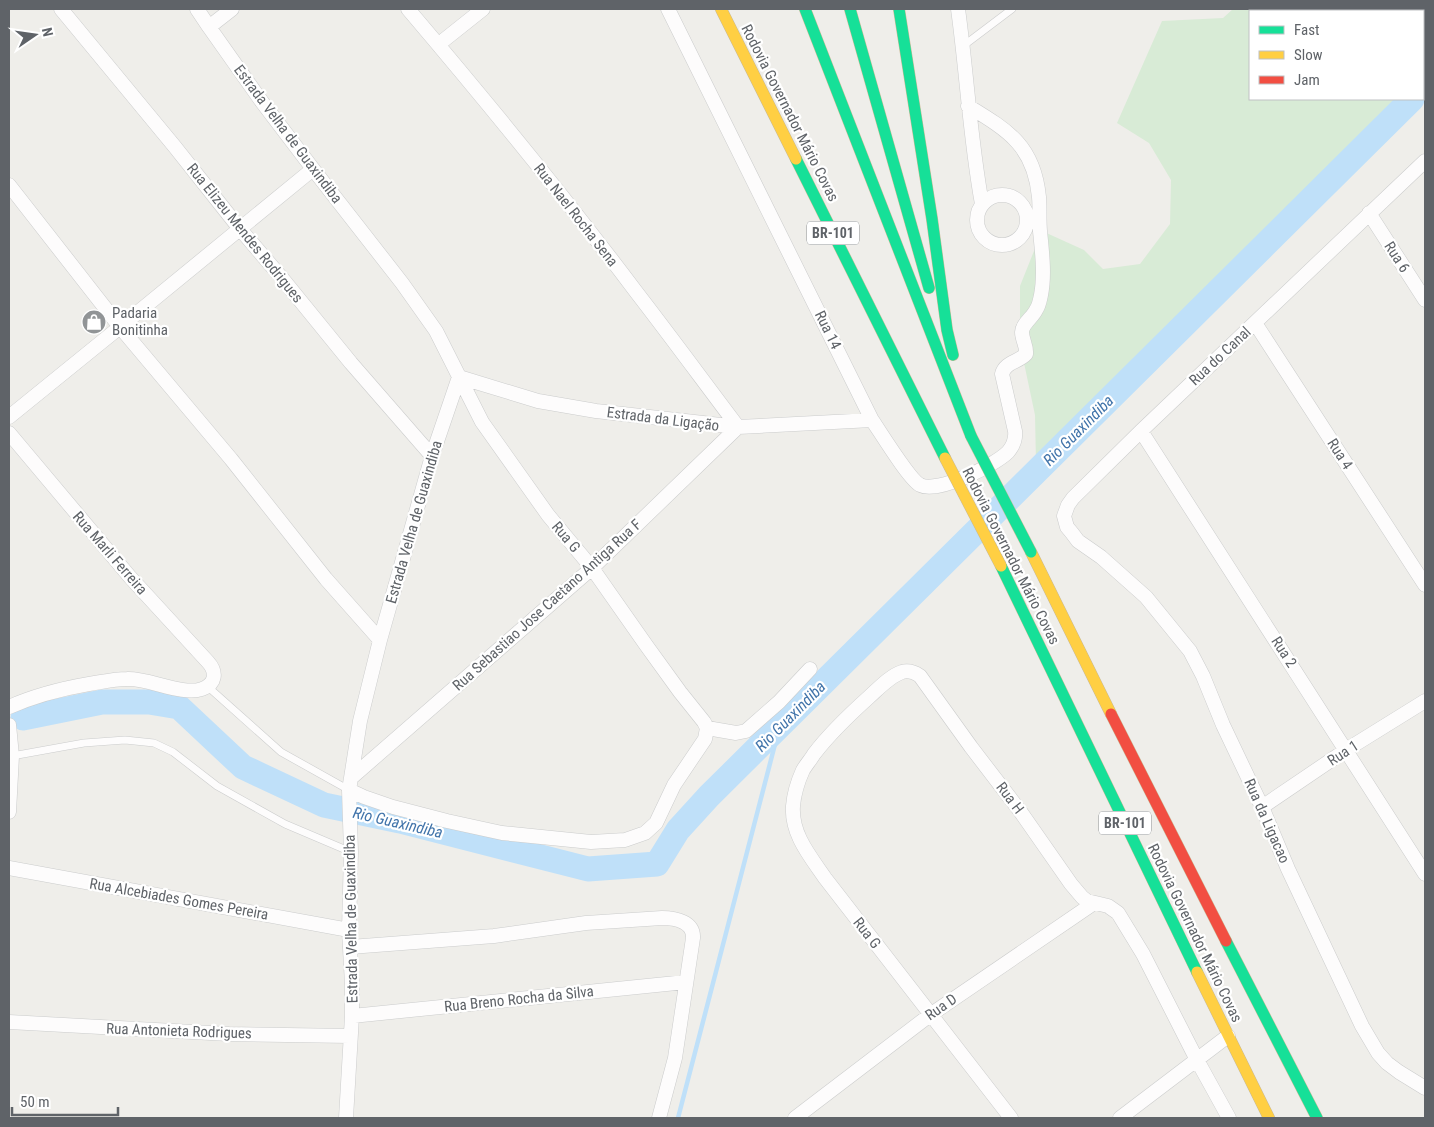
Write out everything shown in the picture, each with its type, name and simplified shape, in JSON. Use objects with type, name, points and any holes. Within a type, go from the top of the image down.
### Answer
[{"type":"highway","name":"Rodovia Governador Mário Covas","points":[[721,9],[945,458],[1001,566],[1269,1118]]},
{"type":"highway","name":"Rodovia Governador Mário Covas","points":[[805,9],[971,436],[1031,552],[1157,807],[1317,1118]]},
{"type":"highway","name":"BR-101","points":[[850,9],[971,436]]},
{"type":"highway","name":"BR-101","points":[[899,9],[932,219],[947,330],[971,436]]},
{"type":"street","name":"Rua Elizeu Mendes Rodrigues","points":[[61,9],[351,363],[432,456]]},
{"type":"street","name":"Estrada Velha de Guaxindiba","points":[[197,9],[262,102],[370,241],[436,331],[459,377],[432,456],[380,640],[360,721],[350,790],[349,930],[352,1016],[346,1118]]},
{"type":"street","points":[[209,27],[232,9]]},
{"type":"street","name":"Rua Nael Rocha Sena","points":[[408,9],[439,44],[578,216],[738,427]]},
{"type":"street","points":[[439,44],[483,9]]},
{"type":"street","name":"Rua 14","points":[[668,9],[872,420],[918,484],[934,487],[974,473],[999,459],[1013,445],[1015,431],[1002,374],[1005,367],[1026,354],[1022,335],[1023,328],[1036,310],[1042,294],[1039,198],[1032,162],[1017,141],[996,123],[968,106]]},
{"type":"street","points":[[958,9],[968,106],[982,204]]},
{"type":"street","name":"Rua do Canal","points":[[1101,557],[1078,541],[1067,527],[1065,511],[1073,498],[1425,161]]},
{"type":"street","points":[[9,417],[313,169]]},
{"type":"street","points":[[9,185],[120,328],[231,459],[326,579],[380,640]]},
{"type":"street","name":"Rua 6","points":[[1369,213],[1425,300]]},
{"type":"street","name":"Rua 4","points":[[1255,323],[1425,586]]},
{"type":"street","name":"Estrada da Ligação","points":[[459,377],[538,401],[596,411],[738,427],[872,420]]},
{"type":"street","name":"Rua G","points":[[459,377],[482,422],[548,515],[592,568],[707,728]]},
{"type":"street","name":"Rua Sebastiao Jose Caetano Antiga Rua F","points":[[350,790],[592,568],[738,427]]},
{"type":"street","name":"Rua 2","points":[[1141,431],[1425,874]]},
{"type":"street","name":"Rua Marli Ferreira","points":[[9,433],[130,577],[208,662],[214,671],[214,678],[207,686]]},
{"type":"street","name":"Rua da Ligacao","points":[[1101,557],[1146,597],[1190,651],[1262,807],[1288,870],[1362,1026],[1387,1063],[1425,1088]]},
{"type":"street","points":[[350,790],[393,807],[502,833],[591,842],[625,840],[645,833],[656,824],[674,785],[705,739],[707,728],[736,733],[746,731],[779,702],[810,670]]},
{"type":"street","name":"Rua H","points":[[806,850],[793,819],[795,792],[804,769],[827,738],[853,711],[896,674],[909,671],[920,676],[1020,811],[1071,884],[1087,901],[1108,906],[1118,913],[1143,954],[1229,1118]]},
{"type":"street","points":[[9,707],[28,698],[56,690],[128,678],[189,690],[201,690],[207,686]]},
{"type":"street","name":"Rua 1","points":[[1262,807],[1346,750],[1425,701]]},
{"type":"street","points":[[9,725],[12,756],[9,812]]},
{"type":"street","name":"Rua G","points":[[806,850],[825,878],[1011,1118]]},
{"type":"street","name":"Rua Alcebiades Gomes Pereira","points":[[9,868],[349,930]]},
{"type":"street","name":"Rua D","points":[[794,1118],[930,1015],[1094,903]]},
{"type":"street","points":[[350,947],[494,936],[586,923],[672,918],[681,920],[692,930],[693,934],[675,1058],[659,1118]]},
{"type":"street","name":"Rua Breno Rocha da Silva","points":[[352,1016],[686,982]]},
{"type":"street","name":"Rua Antonieta Rodrigues","points":[[9,1022],[229,1034],[350,1036]]},
{"type":"street","points":[[1120,1118],[1228,1036]]},
{"type":"lane","points":[[963,46],[1012,9]]},
{"type":"lane","points":[[207,686],[281,752],[350,790]]},
{"type":"lane","points":[[12,756],[84,743],[125,740],[154,743],[173,752],[216,786],[285,824],[351,852]]},
{"type":"green space","points":[[1233,9],[1425,9],[1425,84],[1424,86],[1424,10],[1249,10],[1249,100],[1410,100],[1064,444],[1036,463],[1035,415],[1020,344],[1020,286],[1042,231],[1084,250],[1103,269],[1140,264],[1170,224],[1171,180],[1149,143],[1117,123],[1162,21],[1223,18]]},
{"type":"waterway","name":"Rio Guaxindiba","points":[[23,718],[102,702],[149,702],[179,707],[243,767],[324,805],[400,821],[588,869],[657,864],[678,830],[709,796],[1411,100]]},
{"type":"waterway","points":[[678,1118],[780,725]]},
{"type":"traffic: fast","points":[[805,9],[971,436]]},
{"type":"traffic: fast","points":[[850,9],[929,288]]},
{"type":"traffic: fast","points":[[899,9],[932,219],[947,330],[953,355]]},
{"type":"traffic: fast","points":[[796,159],[945,458]]},
{"type":"traffic: fast","points":[[971,436],[1031,552]]},
{"type":"traffic: fast","points":[[1001,566],[1197,972]]},
{"type":"traffic: fast","points":[[1226,941],[1317,1118]]},
{"type":"traffic: slow","points":[[721,9],[796,159]]},
{"type":"traffic: slow","points":[[945,458],[1001,566]]},
{"type":"traffic: slow","points":[[1031,552],[1111,714]]},
{"type":"traffic: slow","points":[[1197,972],[1269,1118]]},
{"type":"traffic: jam","points":[[1111,714],[1226,941]]},
{"type":"place","name":"Padaria Bonitinha","points":[[94,322]]}]
